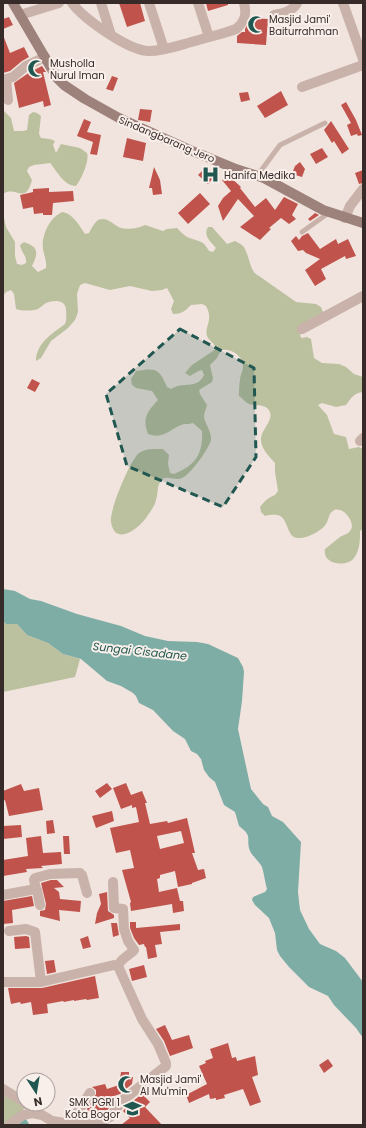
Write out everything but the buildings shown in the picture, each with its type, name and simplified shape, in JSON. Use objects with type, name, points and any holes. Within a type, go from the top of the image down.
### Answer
[{"type":"street","name":"Sindangbarang Jero","points":[[13,3],[57,78],[64,85],[85,99],[119,118],[145,130],[190,150],[258,176],[283,188],[314,206],[363,223]]},
{"type":"street","points":[[20,15],[33,7],[59,3]]},
{"type":"street","points":[[72,3],[82,13],[111,35],[143,50],[164,50],[231,31],[240,26],[246,15],[244,3]]},
{"type":"street","points":[[102,3],[111,35]]},
{"type":"street","points":[[149,3],[164,50]]},
{"type":"street","points":[[198,3],[210,37]]},
{"type":"street","points":[[274,15],[289,11],[295,7],[297,3]]},
{"type":"street","points":[[343,3],[363,59]]},
{"type":"street","points":[[8,100],[6,79],[13,76],[26,66],[45,57]]},
{"type":"street","points":[[302,86],[363,65]]},
{"type":"street","points":[[345,218],[350,206],[363,189]]},
{"type":"street","points":[[302,329],[363,296]]},
{"type":"street","points":[[40,905],[34,880],[35,878],[50,874],[80,873],[82,875],[87,893]]},
{"type":"street","points":[[113,882],[114,908],[123,909],[124,929],[128,941],[134,950],[122,959],[118,966]]},
{"type":"street","points":[[3,895],[36,889]]},
{"type":"street","points":[[9,930],[26,929],[35,932],[41,982]]},
{"type":"street","points":[[3,982],[41,982],[114,965],[118,966]]},
{"type":"street","points":[[37,1112],[52,1121],[78,1125],[99,1122],[110,1117],[123,1100],[166,1066],[158,1044],[142,1019],[118,966]]},
{"type":"street","points":[[3,1089],[16,1098]]},
{"type":"street","points":[[68,1123],[90,1093]]},
{"type":"street","points":[[16,1123],[24,1112]]},
{"type":"lane","points":[[258,176],[280,145],[325,123]]},
{"type":"lane","points":[[302,232],[330,212]]},
{"type":"highlighted area","points":[[180,329],[254,368],[256,457],[223,507],[127,466],[106,394]]},
{"type":"green space","points":[[3,110],[11,118],[14,131],[27,130],[29,115],[33,112],[41,116],[39,134],[41,138],[55,141],[53,145],[56,153],[61,144],[80,148],[87,153],[88,156],[86,165],[76,186],[68,184],[64,181],[50,163],[29,167],[27,171],[32,180],[26,192],[8,192],[3,194]]},
{"type":"green space","points":[[63,212],[73,217],[85,234],[89,233],[95,223],[101,219],[107,220],[124,229],[145,225],[163,231],[177,228],[187,237],[205,244],[209,251],[213,252],[216,248],[206,233],[208,227],[212,227],[227,244],[235,241],[243,246],[251,267],[256,274],[296,302],[316,304],[321,307],[323,312],[305,326],[300,336],[302,338],[307,337],[311,339],[314,358],[322,363],[339,364],[346,367],[354,374],[363,377],[363,392],[351,398],[346,405],[336,407],[322,403],[318,405],[327,415],[334,434],[346,437],[349,449],[359,447],[363,449],[363,529],[360,531],[359,549],[351,561],[341,564],[331,562],[325,555],[325,549],[340,537],[348,533],[351,529],[351,521],[343,511],[334,510],[323,528],[303,538],[295,538],[292,536],[283,518],[280,516],[265,516],[261,512],[260,507],[278,491],[275,463],[264,450],[261,443],[261,436],[271,416],[267,408],[249,404],[239,396],[240,378],[243,369],[242,363],[241,359],[236,353],[229,350],[221,350],[217,358],[210,365],[213,378],[212,382],[199,390],[207,405],[204,417],[211,437],[210,444],[203,455],[190,472],[182,478],[162,479],[158,486],[157,498],[154,505],[142,523],[127,534],[117,533],[113,529],[111,516],[113,508],[126,475],[139,453],[154,449],[163,449],[169,455],[168,464],[170,473],[174,474],[188,467],[197,458],[202,439],[202,431],[193,423],[184,424],[159,436],[148,434],[145,424],[148,412],[158,400],[152,391],[136,388],[132,385],[131,379],[136,371],[152,370],[156,371],[162,376],[167,387],[171,389],[194,384],[201,380],[204,375],[202,370],[190,376],[185,373],[192,365],[216,349],[206,332],[209,316],[206,306],[202,304],[191,305],[183,312],[173,314],[171,309],[174,301],[167,288],[152,291],[130,286],[110,290],[85,283],[80,285],[77,294],[78,312],[75,320],[68,328],[51,341],[41,358],[36,361],[42,344],[65,324],[66,309],[63,303],[52,301],[36,310],[18,310],[16,309],[14,294],[11,290],[6,292],[3,296],[3,213],[6,227],[15,242],[15,256],[17,264],[22,265],[26,263],[26,258],[20,245],[24,242],[35,248],[36,257],[32,266],[38,272],[46,268],[43,238],[47,227],[58,214]]},
{"type":"green space","points":[[3,621],[6,624],[17,624],[27,635],[48,643],[63,654],[80,659],[75,677],[3,692]]},
{"type":"green space","points":[[3,1091],[16,1100],[16,1112],[21,1112],[7,1125],[3,1125]]},
{"type":"water","name":"Sungai Cisadane","points":[[3,589],[15,591],[30,599],[41,601],[77,614],[121,626],[145,636],[168,641],[208,644],[238,658],[244,672],[238,729],[251,789],[263,804],[268,807],[272,816],[283,822],[301,842],[298,892],[300,910],[309,929],[320,944],[336,951],[345,958],[363,982],[363,1038],[328,996],[309,987],[280,956],[277,950],[275,933],[269,918],[255,905],[252,900],[253,897],[265,892],[267,889],[262,867],[250,851],[248,835],[239,826],[235,812],[224,805],[215,782],[204,770],[201,759],[197,754],[191,751],[185,739],[173,731],[153,710],[139,703],[133,693],[121,686],[107,681],[81,659],[63,654],[48,643],[27,635],[17,624],[6,624],[3,621]]},
{"type":"waterway","points":[[21,1119],[25,1125]]},
{"type":"place","name":"Masjid Jami' Baiturrahman","points":[[256,25]]},
{"type":"place","name":"Musholla Nurul Iman","points":[[37,69]]},
{"type":"place","name":"Hanifa Medika","points":[[211,175]]},
{"type":"place","name":"Masjid Jami' Al Mu'min","points":[[127,1085]]},
{"type":"place","name":"SMK PGRI 1 Kota Bogor","points":[[133,1108]]}]
